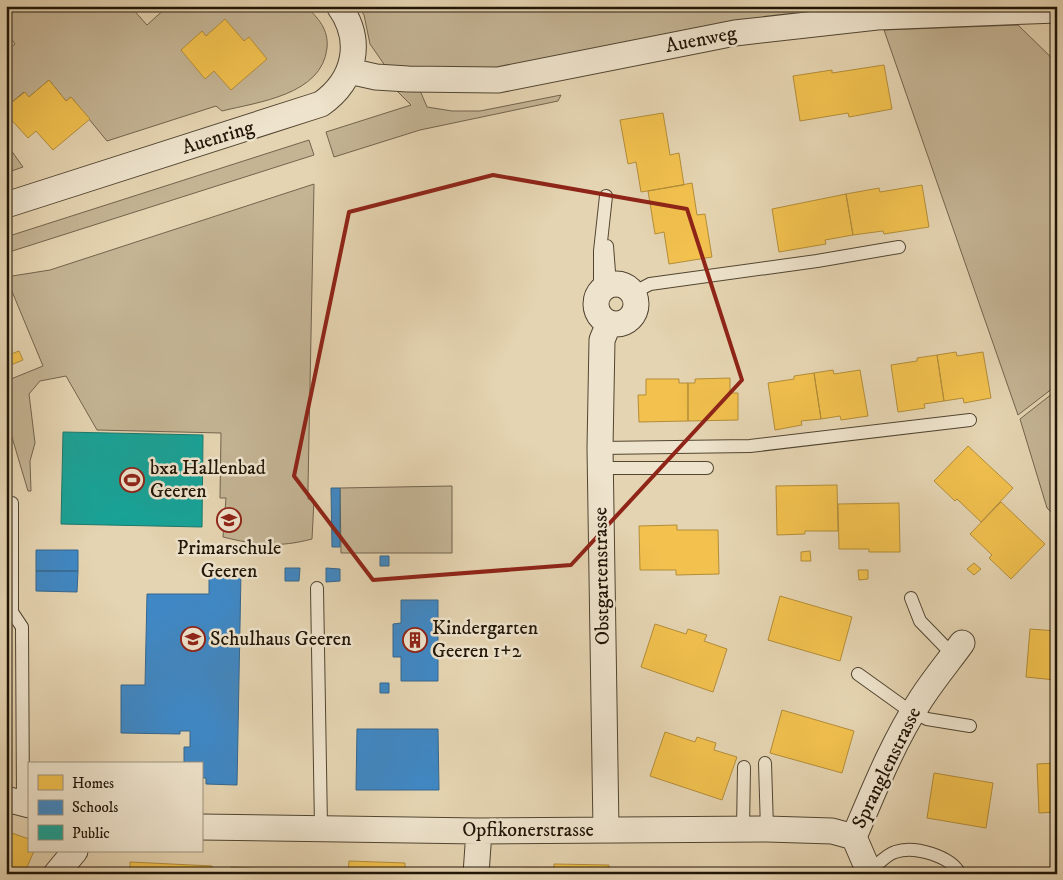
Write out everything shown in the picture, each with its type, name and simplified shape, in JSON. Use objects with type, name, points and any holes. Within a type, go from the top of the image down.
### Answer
[{"type":"street","name":"Auenring","points":[[6,205],[312,109],[336,91],[349,71],[354,51],[354,40],[352,28],[339,6]]},
{"type":"street","name":"Auenweg","points":[[349,71],[376,77],[408,79],[498,80],[736,33],[877,17],[1055,10]]},
{"type":"street","points":[[622,285],[633,293],[636,306],[631,317],[621,324],[609,323],[600,317],[596,308],[605,289],[622,285]]},
{"type":"street","name":"Obstgartenstrasse","points":[[606,830],[600,458],[602,340],[609,323]]},
{"type":"street","name":"Spranglenstrasse","points":[[870,872],[854,837],[877,781],[913,712],[957,649]]},
{"type":"street","name":"Opfikonerstrasse","points":[[202,827],[321,827],[479,831],[755,829],[832,831],[854,837]]},
{"type":"street","points":[[476,874],[479,831]]},
{"type":"street","points":[[56,874],[74,852]]},
{"type":"lane","points":[[605,289],[600,251],[604,233],[606,196]]},
{"type":"lane","points":[[633,293],[650,284],[817,261],[898,247]]},
{"type":"lane","points":[[600,458],[750,446],[970,420]]},
{"type":"lane","points":[[600,458],[707,468]]},
{"type":"lane","points":[[12,503],[12,612],[22,627],[19,803]]},
{"type":"lane","points":[[317,588],[321,827]]},
{"type":"lane","points":[[911,598],[920,621],[957,649]]},
{"type":"lane","points":[[858,674],[913,712],[927,719],[970,726]]},
{"type":"lane","points":[[755,829],[765,763]]},
{"type":"lane","points":[[744,767],[755,829]]},
{"type":"lane","points":[[870,872],[895,852],[922,851],[946,860],[957,868],[960,874]]},
{"type":"highlighted area","points":[[493,175],[687,209],[742,380],[571,565],[373,580],[294,476],[349,212]]},
{"type":"shaded area","points":[[6,6],[130,6],[147,25],[168,6],[305,6],[322,24],[326,35],[327,48],[323,64],[314,76],[286,94],[270,100],[222,111],[216,106],[107,141],[71,97],[66,101],[49,80],[29,97],[24,92],[6,107],[6,51],[15,44],[6,31]]},
{"type":"shaded area","points":[[358,6],[941,6],[493,73],[386,67],[370,44],[364,15]]},
{"type":"shaded area","points":[[1018,25],[1057,63],[1057,385],[1018,415],[884,30]]},
{"type":"shaded area","points":[[408,87],[419,88],[427,107],[452,111],[480,111],[561,95],[558,101],[420,130],[334,157],[326,132],[411,105],[397,91]]},
{"type":"shaded area","points":[[309,140],[314,155],[6,253],[6,237]]},
{"type":"shaded area","points":[[6,143],[23,167],[6,173]]},
{"type":"shaded area","points":[[314,184],[308,487],[308,499],[314,500],[312,539],[288,544],[267,544],[223,537],[226,498],[220,498],[221,433],[97,430],[66,376],[40,381],[29,394],[35,443],[30,461],[31,491],[28,491],[6,417],[6,381],[43,366],[6,277],[50,270]]},
{"type":"shaded area","points":[[1057,390],[1057,518],[1047,508],[1020,419]]},
{"type":"shaded area","points":[[452,486],[452,553],[341,553],[340,488]]},
{"type":"building: Homes","points":[[225,19],[244,41],[249,37],[267,59],[231,90],[214,71],[205,79],[181,50],[202,31],[206,36]]},
{"type":"building: Homes","points":[[884,65],[892,109],[849,117],[848,113],[800,121],[793,76],[832,70],[832,73]]},
{"type":"building: Homes","points":[[49,80],[66,101],[71,97],[90,119],[53,150],[36,131],[28,138],[6,114],[6,107],[25,92],[29,97]]},
{"type":"building: Homes","points":[[663,113],[670,155],[679,153],[684,185],[641,192],[636,162],[628,164],[620,120]]},
{"type":"building: Homes","points":[[692,183],[697,215],[705,214],[712,257],[669,264],[664,232],[655,234],[648,191]]},
{"type":"building: Homes","points":[[922,185],[929,227],[884,234],[883,231],[853,235],[846,194],[879,188],[880,192]]},
{"type":"building: Homes","points":[[846,194],[853,235],[825,240],[826,244],[779,252],[772,209]]},
{"type":"building: Homes","points":[[19,351],[23,360],[6,367],[6,356]]},
{"type":"building: Homes","points":[[956,352],[957,356],[983,352],[991,398],[964,403],[963,398],[944,401],[937,355]]},
{"type":"building: Homes","points":[[937,355],[944,401],[924,404],[925,408],[898,412],[891,365],[917,361],[917,358]]},
{"type":"building: Homes","points":[[833,370],[834,374],[860,370],[868,416],[841,420],[840,416],[821,419],[814,373]]},
{"type":"building: Homes","points":[[814,373],[821,419],[801,421],[802,425],[775,430],[768,383],[794,379],[794,376]]},
{"type":"building: Homes","points":[[730,378],[730,393],[738,393],[738,420],[688,421],[688,383],[695,383],[695,379]]},
{"type":"building: Homes","points":[[646,379],[679,379],[679,383],[688,383],[688,421],[639,422],[638,395],[646,395]]},
{"type":"building: Homes","points":[[968,446],[1013,488],[981,522],[957,499],[955,501],[934,481]]},
{"type":"building: Homes","points":[[837,485],[838,531],[805,531],[805,534],[777,535],[776,486]]},
{"type":"building: Homes","points":[[1001,502],[1045,544],[1011,579],[989,558],[992,555],[970,534]]},
{"type":"building: Homes","points":[[899,503],[900,552],[869,552],[869,549],[839,549],[838,504]]},
{"type":"building: Homes","points":[[677,525],[677,530],[718,530],[719,574],[676,575],[676,570],[640,570],[639,526]]},
{"type":"building: Homes","points":[[810,551],[811,561],[801,561],[801,552]]},
{"type":"building: Homes","points":[[974,563],[981,569],[974,575],[967,569]]},
{"type":"building: Homes","points":[[858,570],[868,570],[868,579],[859,580]]},
{"type":"building: Homes","points":[[780,596],[852,617],[840,661],[768,640]]},
{"type":"building: Homes","points":[[655,624],[686,634],[688,629],[707,635],[704,641],[727,649],[713,692],[641,667]]},
{"type":"building: Homes","points":[[1030,629],[1057,631],[1057,677],[1055,680],[1026,677]]},
{"type":"building: Homes","points":[[782,710],[854,731],[842,773],[770,753]]},
{"type":"building: Homes","points":[[665,732],[695,742],[697,737],[716,743],[714,750],[737,757],[722,800],[650,776]]},
{"type":"building: Homes","points":[[1057,763],[1057,812],[1039,813],[1037,764]]},
{"type":"building: Homes","points":[[934,773],[993,783],[986,828],[927,818]]},
{"type":"building: Homes","points":[[6,831],[28,839],[28,852],[34,852],[24,874],[6,874]]},
{"type":"building: Homes","points":[[349,861],[405,863],[405,874],[348,874]]},
{"type":"building: Homes","points":[[130,862],[212,866],[212,874],[130,874]]},
{"type":"building: Homes","points":[[554,864],[609,865],[609,874],[554,874]]},
{"type":"building: Homes","points":[[231,867],[313,871],[313,874],[231,874]]},
{"type":"building: Homes","points":[[523,868],[554,868],[554,874],[523,874]]},
{"type":"building: Homes","points":[[405,869],[434,870],[434,874],[405,874]]},
{"type":"building: Homes","points":[[648,869],[721,869],[721,874],[648,874]]},
{"type":"building: Schools","points":[[331,488],[340,488],[340,547],[332,547]]},
{"type":"building: Schools","points":[[36,550],[78,550],[78,571],[36,571]]},
{"type":"building: Schools","points":[[380,556],[389,556],[389,566],[380,566]]},
{"type":"building: Schools","points":[[285,568],[300,568],[299,581],[285,581]]},
{"type":"building: Schools","points":[[326,568],[340,569],[340,581],[326,582]]},
{"type":"building: Schools","points":[[36,571],[78,571],[77,592],[36,591]]},
{"type":"building: Schools","name":"Schulhaus Geeren","points":[[209,572],[241,572],[237,785],[206,784],[206,778],[202,778],[202,762],[184,762],[184,747],[190,747],[190,731],[180,731],[180,734],[121,733],[121,685],[145,685],[147,594],[209,594]]},
{"type":"building: Schools","name":"Kindergarten Geeren 1+2","points":[[401,600],[438,600],[438,681],[401,681],[401,657],[393,657],[393,624],[401,623]]},
{"type":"building: Schools","points":[[380,683],[389,683],[389,693],[380,693]]},
{"type":"building: Schools","points":[[357,729],[438,729],[439,790],[356,790]]},
{"type":"building: Public","name":"bxa Hallenbad Geeren","points":[[63,432],[203,435],[202,527],[61,524]]},
{"type":"place","name":"bxa Hallenbad Geeren","points":[[132,480]]},
{"type":"place","name":"Primarschule Geeren","points":[[229,520]]},
{"type":"place","name":"Schulhaus Geeren","points":[[193,639]]},
{"type":"place","name":"Kindergarten Geeren 1+2","points":[[415,640]]}]
